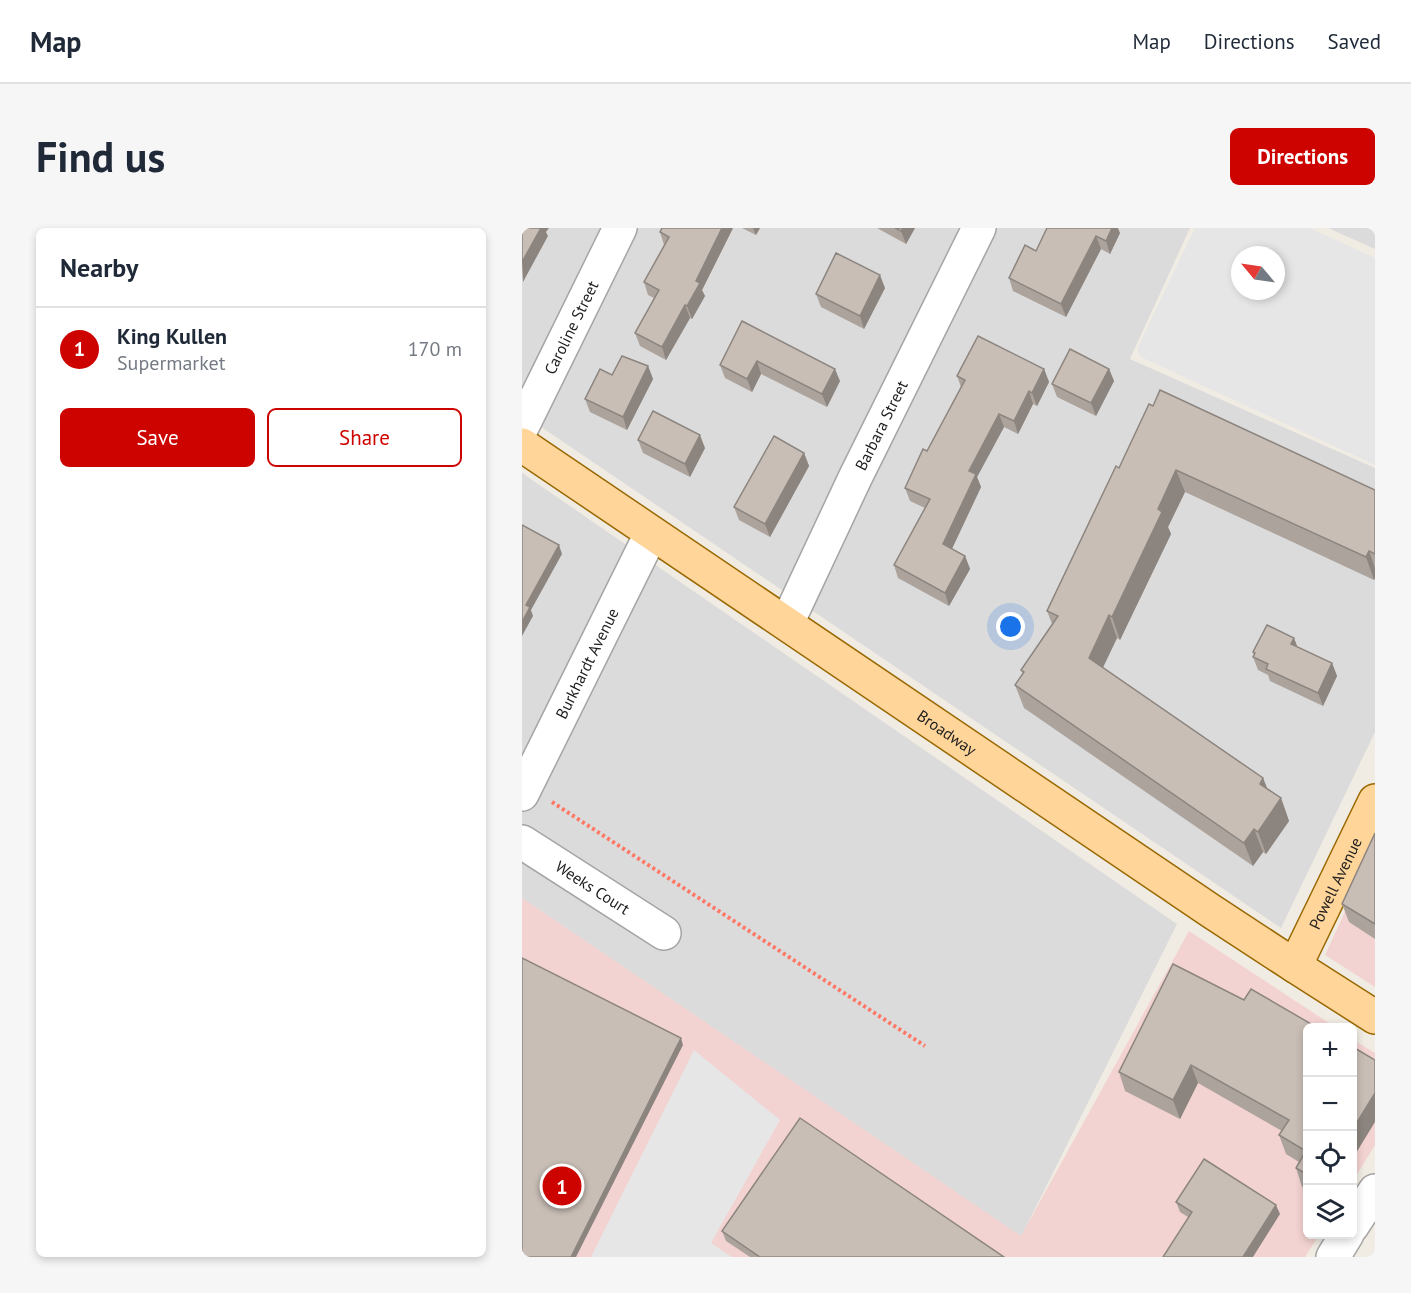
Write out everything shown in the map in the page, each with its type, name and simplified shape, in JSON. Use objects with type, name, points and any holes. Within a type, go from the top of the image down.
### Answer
[{"type":"main road","name":"Broadway","points":[[522,445],[1295,966],[1375,1017]]},
{"type":"main road","name":"Powell Avenue","points":[[1295,966],[1375,801]]},
{"type":"street","name":"Caroline Street","points":[[522,427],[620,228]]},
{"type":"street","name":"Barbara Street","points":[[787,623],[855,478],[979,228]]},
{"type":"street","name":"Burkhardt Avenue","points":[[534,796],[651,534]]},
{"type":"street","name":"Weeks Court","points":[[522,842],[664,933]]},
{"type":"street","points":[[1357,1220],[1375,1191]]},
{"type":"street","points":[[1333,1257],[1344,1239]]},
{"type":"path","points":[[534,796],[925,1046]]},
{"type":"shaded area","points":[[522,228],[1190,228],[1130,359],[1375,468],[1375,732],[1281,928],[522,414]]},
{"type":"shaded area","points":[[1195,228],[1310,228],[1375,258],[1375,465],[1143,358],[1138,354],[1138,347]]},
{"type":"shaded area","points":[[1328,228],[1375,228],[1375,249]]},
{"type":"shaded area","points":[[522,473],[1177,924],[1021,1237],[522,898]]},
{"type":"shaded area","points":[[1375,846],[1375,987],[1325,955]]},
{"type":"shaded area","points":[[522,898],[1021,1236],[1189,931],[1329,1023],[1303,1023],[1303,1239],[1316,1239],[1305,1257],[522,1257]]},
{"type":"shaded area","points":[[1357,1042],[1375,1053],[1375,1145],[1357,1174]]},
{"type":"shaded area","points":[[694,1050],[780,1120],[711,1243],[732,1257],[591,1257]]},
{"type":"building","points":[[522,228],[541,228],[522,262]]},
{"type":"building","points":[[662,228],[722,228],[696,281],[700,283],[662,347],[635,333],[659,290],[644,282],[669,237],[660,232]]},
{"type":"building","points":[[1047,228],[1112,228],[1106,241],[1096,236],[1061,304],[1009,278],[1025,245],[1036,251]]},
{"type":"building","points":[[836,253],[880,275],[860,316],[816,294]]},
{"type":"building","points":[[742,321],[835,369],[822,394],[757,361],[747,379],[720,365]]},
{"type":"building","points":[[978,336],[1044,369],[1032,393],[1029,391],[1014,421],[999,414],[969,471],[976,474],[943,544],[965,556],[945,593],[894,565],[930,499],[905,488],[923,449],[927,451],[965,380],[957,376]]},
{"type":"building","points":[[1070,349],[1109,369],[1091,403],[1052,384]]},
{"type":"building","points":[[622,356],[648,366],[623,417],[585,399],[600,369],[612,375]]},
{"type":"building","points":[[1160,390],[1375,490],[1375,554],[1369,551],[1366,557],[1176,470],[1158,509],[1162,512],[1112,617],[1109,615],[1089,658],[1263,778],[1260,784],[1281,798],[1258,832],[1254,829],[1244,843],[1015,685],[1024,672],[1021,670],[1058,616],[1047,611],[1116,466],[1119,468],[1149,404],[1153,406]]},
{"type":"building","points":[[653,411],[700,435],[685,464],[638,440]]},
{"type":"building","points":[[774,436],[804,453],[765,524],[734,507]]},
{"type":"building","points":[[522,525],[559,545],[526,605],[530,607],[522,622]]},
{"type":"building","points":[[1267,625],[1294,638],[1291,644],[1332,663],[1318,693],[1266,669],[1268,664],[1253,657],[1255,653],[1253,652]]},
{"type":"building","points":[[1375,833],[1375,924],[1342,904]]},
{"type":"building","points":[[522,958],[681,1038],[571,1257],[522,1257]]},
{"type":"building","points":[[1173,964],[1244,1000],[1251,989],[1309,1023],[1303,1023],[1303,1149],[1279,1135],[1289,1120],[1191,1065],[1173,1100],[1119,1072]]},
{"type":"building","points":[[1357,1049],[1375,1060],[1375,1093],[1357,1122]]},
{"type":"building","points":[[800,1118],[1004,1257],[760,1257],[722,1231]]},
{"type":"building","points":[[1303,1156],[1303,1172],[1296,1168]]},
{"type":"building","points":[[1204,1159],[1276,1205],[1243,1257],[1163,1257],[1192,1212],[1176,1202]]},
{"type":"place","name":"King Kullen","points":[[562,1186]]}]
